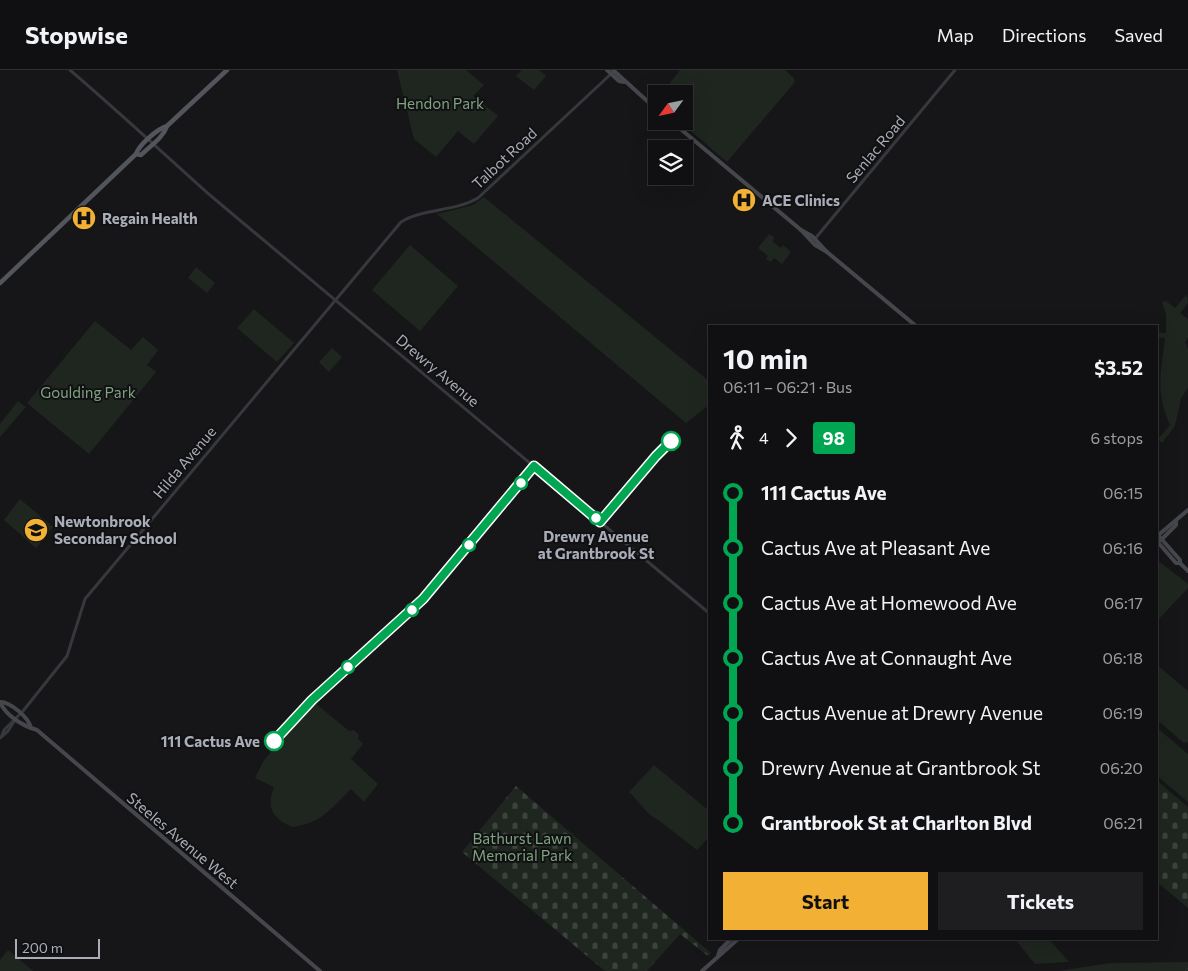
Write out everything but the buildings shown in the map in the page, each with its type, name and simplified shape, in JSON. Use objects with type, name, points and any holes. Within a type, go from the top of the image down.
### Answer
[{"type":"main road","points":[[0,283],[136,154],[138,148],[160,129],[167,126],[227,70],[233,70]]},
{"type":"main road","points":[[607,70],[613,72],[648,102]]},
{"type":"main road","points":[[136,154],[141,154],[154,143],[165,132],[167,126]]},
{"type":"main road","points":[[682,130],[814,240],[821,250],[827,252],[915,325]]},
{"type":"main road","points":[[1158,538],[1188,510]]},
{"type":"main road","points":[[1158,540],[1180,560],[1180,563],[1188,571]]},
{"type":"main road","name":"Steeles Avenue West","points":[[0,702],[5,702],[30,722],[31,728]]},
{"type":"main road","name":"Steeles Avenue West","points":[[0,702],[2,707],[16,719],[41,734],[320,971]]},
{"type":"main road","points":[[718,956],[720,950],[730,940]]},
{"type":"main road","points":[[702,971],[718,956],[724,954],[737,940]]},
{"type":"street","name":"Drewry Avenue","points":[[70,70],[150,139],[211,196],[708,612]]},
{"type":"street","name":"Senlac Road","points":[[814,240],[955,70]]},
{"type":"street","name":"Talbot Road","points":[[392,232],[401,222],[412,217],[465,204],[478,198],[613,72]]},
{"type":"street","name":"Hilda Avenue","points":[[1,736],[14,725],[16,719],[67,656],[79,610],[85,599],[392,232]]},
{"type":"green space","name":"Hendon Park","points":[[397,70],[466,70],[484,85],[473,96],[498,116],[474,144],[458,131],[436,157],[414,139]]},
{"type":"green space","points":[[522,70],[539,70],[546,76],[534,90],[516,76]]},
{"type":"green space","points":[[680,70],[785,70],[794,78],[795,82],[727,162],[690,130],[693,130],[693,85],[668,85]]},
{"type":"green space","points":[[484,197],[708,380],[708,406],[686,423],[437,214],[473,205]]},
{"type":"green space","points":[[769,234],[774,237],[773,242],[781,248],[783,245],[791,252],[782,264],[774,258],[771,262],[766,259],[768,256],[758,248]]},
{"type":"green space","points":[[410,245],[458,286],[420,331],[372,290]]},
{"type":"green space","points":[[196,267],[215,283],[207,293],[188,278]]},
{"type":"green space","points":[[1187,294],[1188,303],[1180,313],[1188,319],[1188,338],[1185,342],[1188,349],[1188,388],[1181,398],[1175,426],[1162,443],[1158,439],[1170,425],[1162,402],[1160,382],[1165,338],[1158,337],[1158,333],[1166,333],[1166,314],[1162,302],[1166,301],[1175,308]]},
{"type":"green space","points":[[254,309],[294,343],[277,362],[237,328]]},
{"type":"green space","name":"Goulding Park","points":[[95,321],[131,350],[143,337],[158,350],[147,365],[156,372],[89,454],[27,403]]},
{"type":"green space","points":[[332,348],[342,357],[329,372],[319,362]]},
{"type":"green space","points":[[18,401],[26,407],[0,437],[0,424]]},
{"type":"green space","points":[[20,499],[53,527],[36,548],[4,520]]},
{"type":"green space","points":[[1158,561],[1188,584],[1188,588],[1158,620]]},
{"type":"green space","points":[[1158,666],[1188,691],[1188,742],[1184,743],[1158,721]]},
{"type":"green space","points":[[314,702],[349,731],[354,730],[359,735],[358,739],[363,744],[351,759],[378,784],[364,802],[351,789],[318,819],[292,827],[285,824],[273,812],[271,801],[274,787],[255,778],[264,760]]},
{"type":"green space","points":[[1158,729],[1188,754],[1188,802],[1158,777]]},
{"type":"green space","points":[[654,765],[708,810],[708,838],[697,850],[650,814],[629,792]]},
{"type":"green space","points":[[1158,782],[1188,807],[1188,908],[1158,883]]},
{"type":"green space","name":"Bathurst Lawn Memorial Park","points":[[516,786],[711,953],[708,956],[680,934],[647,971],[605,971],[462,852]]},
{"type":"green space","points":[[1016,940],[1050,940],[1069,962],[1035,964]]},
{"type":"green space","points":[[8,950],[33,971],[0,971],[0,960]]},
{"type":"green space","points":[[1188,962],[1188,971],[1059,971],[1110,963]]},
{"type":"waterway","points":[[1185,971],[1188,968]]},
{"type":"bus line","name":"98","points":[[274,741],[292,719],[423,599],[534,466],[600,522],[671,441]]},
{"type":"place","name":"ACE Clinics","points":[[744,200]]},
{"type":"place","name":"Regain Health","points":[[84,218]]},
{"type":"place","name":"Drewry Avenue at Grantbrook St","points":[[596,518]]},
{"type":"place","name":"Newtonbrook Secondary School","points":[[36,530]]},
{"type":"place","name":"111 Cactus Ave","points":[[274,741]]}]
